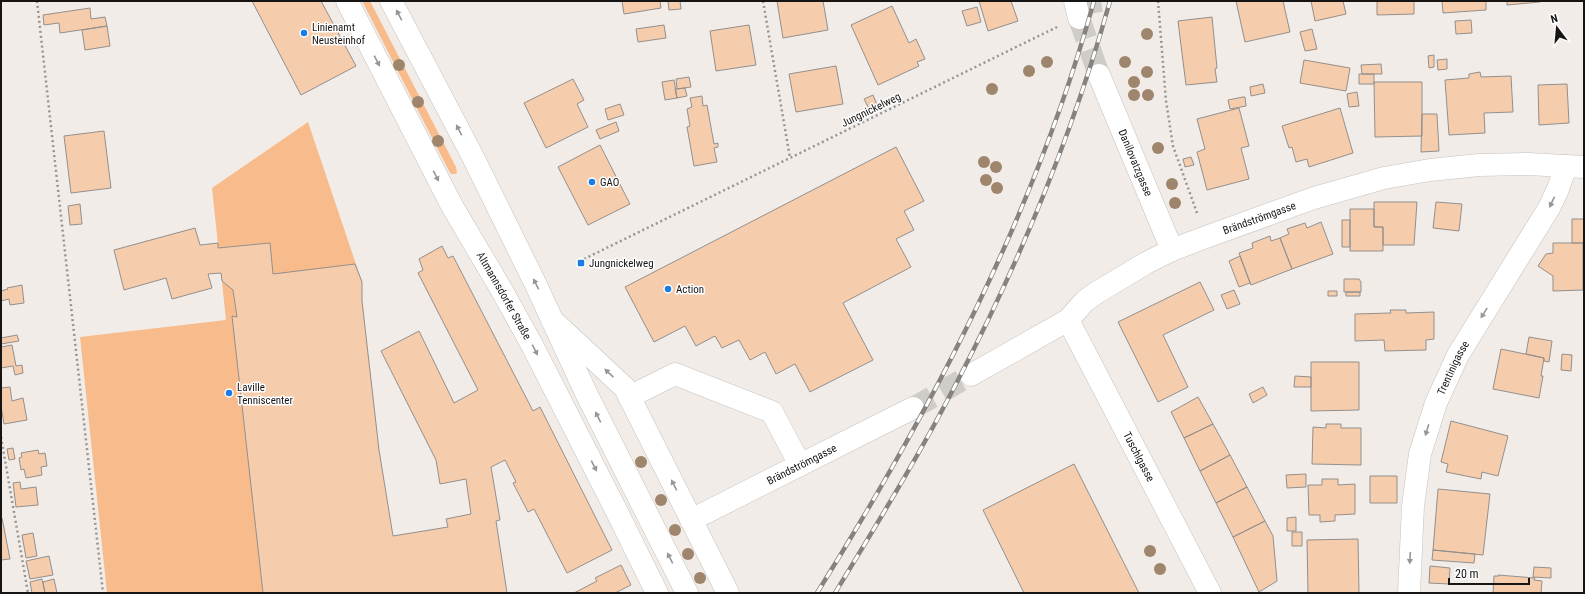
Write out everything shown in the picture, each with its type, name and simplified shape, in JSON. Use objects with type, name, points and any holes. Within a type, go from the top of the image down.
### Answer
[{"type":"street","name":"Altmannsdorfer Straße","points":[[347,1],[452,206],[531,343],[657,593]]},
{"type":"street","points":[[391,1],[472,155],[536,285],[586,393],[688,593]]},
{"type":"street","name":"Danilovatzgasse","points":[[1099,75],[1172,250]]},
{"type":"street","name":"Brändströmgasse","points":[[971,376],[1068,320],[1085,301],[1108,284],[1172,250],[1314,198],[1384,178],[1430,170],[1479,165],[1528,164],[1575,167]]},
{"type":"street","name":"Trentinigasse","points":[[1409,593],[1413,506],[1419,461],[1436,403],[1458,355],[1549,208],[1558,189],[1575,167]]},
{"type":"street","points":[[552,320],[625,388],[728,593]]},
{"type":"street","name":"Tuschlgasse","points":[[1068,320],[1210,593]]},
{"type":"street","points":[[629,397],[675,374],[772,412],[800,465]]},
{"type":"street","name":"Brändströmgasse","points":[[691,520],[913,408]]},
{"type":"path","points":[[37,1],[102,593]]},
{"type":"path","points":[[763,1],[790,158]]},
{"type":"path","points":[[1158,1],[1166,101],[1173,146],[1206,237]]},
{"type":"path","name":"Jungnickelweg","points":[[584,259],[790,158],[1078,7]]},
{"type":"path","points":[[1,437],[28,593]]},
{"type":"shaded area","points":[[362,1],[370,1],[456,167],[457,173],[451,174],[449,171]]},
{"type":"shaded area","name":"Laville Tenniscenter","points":[[308,122],[362,282],[362,301],[379,450],[401,593],[107,593],[80,337],[226,320],[212,188]]},
{"type":"building","name":"Linienamt Neusteinhof","points":[[252,1],[321,1],[356,66],[301,95]]},
{"type":"building","points":[[622,1],[660,1],[661,8],[624,14]]},
{"type":"building","points":[[668,1],[680,1],[681,9],[669,10]]},
{"type":"building","points":[[777,1],[823,1],[828,30],[783,38]]},
{"type":"building","points":[[979,1],[1011,1],[1018,21],[988,31]]},
{"type":"building","points":[[1236,1],[1283,1],[1290,32],[1245,42]]},
{"type":"building","points":[[1311,1],[1343,1],[1346,14],[1315,21]]},
{"type":"building","points":[[1377,1],[1414,1],[1414,14],[1377,15]]},
{"type":"building","points":[[1442,1],[1486,1],[1486,10],[1443,13]]},
{"type":"building","points":[[1507,1],[1540,1],[1540,2],[1507,5]]},
{"type":"building","points":[[892,6],[909,43],[916,39],[925,59],[917,62],[919,66],[878,85],[851,25]]},
{"type":"building","points":[[977,7],[981,22],[967,26],[962,11]]},
{"type":"building","points":[[90,8],[91,19],[105,17],[107,26],[60,33],[59,23],[44,25],[43,15]]},
{"type":"building","points":[[1212,17],[1217,82],[1186,85],[1178,21]]},
{"type":"building","points":[[1471,20],[1472,33],[1456,34],[1455,21]]},
{"type":"building","points":[[664,25],[666,38],[638,42],[636,29]]},
{"type":"building","points":[[749,25],[756,65],[716,71],[710,31]]},
{"type":"building","points":[[107,26],[110,46],[85,50],[82,30]]},
{"type":"building","points":[[1312,29],[1317,49],[1305,51],[1300,32]]},
{"type":"building","points":[[1434,55],[1434,67],[1429,68],[1428,56]]},
{"type":"building","points":[[1447,59],[1447,69],[1438,70],[1437,60]]},
{"type":"building","points":[[1304,60],[1350,68],[1346,91],[1300,83]]},
{"type":"building","points":[[1381,64],[1382,74],[1362,74],[1361,65]]},
{"type":"building","points":[[836,66],[843,104],[796,112],[789,74]]},
{"type":"building","points":[[1480,72],[1481,77],[1511,76],[1513,112],[1484,113],[1485,133],[1449,135],[1445,80],[1469,78],[1469,74]]},
{"type":"building","points":[[1359,74],[1374,74],[1374,84],[1359,84]]},
{"type":"building","points":[[689,77],[691,87],[677,89],[676,79]]},
{"type":"building","points":[[573,79],[584,100],[577,104],[588,127],[546,148],[524,103]]},
{"type":"building","points":[[674,80],[677,98],[665,100],[662,82]]},
{"type":"building","points":[[1374,82],[1422,82],[1422,136],[1375,137]]},
{"type":"building","points":[[1263,84],[1265,93],[1251,96],[1250,87]]},
{"type":"building","points":[[1567,84],[1569,123],[1539,125],[1538,85]]},
{"type":"building","points":[[685,88],[687,96],[677,98],[675,89]]},
{"type":"building","points":[[1357,92],[1359,106],[1349,107],[1347,94]]},
{"type":"building","points":[[873,95],[878,107],[870,111],[864,99]]},
{"type":"building","points":[[702,96],[703,106],[707,105],[714,144],[718,143],[718,147],[714,148],[717,162],[694,166],[687,127],[690,126],[687,109],[692,107],[690,98]]},
{"type":"building","points":[[1245,97],[1246,106],[1230,109],[1228,100]]},
{"type":"building","points":[[620,104],[624,115],[608,120],[605,109]]},
{"type":"building","points":[[1239,108],[1249,146],[1241,148],[1249,179],[1207,190],[1197,152],[1205,149],[1197,119]]},
{"type":"building","points":[[1340,108],[1353,153],[1309,167],[1307,159],[1296,162],[1292,147],[1289,148],[1282,126]]},
{"type":"building","points":[[1422,114],[1437,114],[1439,151],[1421,152]]},
{"type":"building","points":[[616,122],[619,131],[600,139],[596,130]]},
{"type":"building","points":[[104,131],[111,188],[71,193],[64,136]]},
{"type":"building","points":[[600,145],[630,204],[588,225],[558,167]]},
{"type":"building","points":[[896,147],[924,201],[904,211],[914,230],[896,239],[911,267],[843,303],[873,360],[810,392],[795,364],[776,374],[765,352],[750,360],[739,340],[722,348],[715,336],[696,346],[685,326],[654,342],[625,287]]},
{"type":"building","points":[[1191,157],[1194,165],[1185,167],[1183,159]]},
{"type":"building","points":[[1374,202],[1417,202],[1414,245],[1383,245],[1383,227],[1374,227]]},
{"type":"building","points":[[1436,202],[1462,204],[1459,231],[1433,228]]},
{"type":"building","points":[[80,204],[82,224],[70,225],[68,206]]},
{"type":"building","points":[[1350,209],[1374,209],[1374,227],[1383,227],[1383,251],[1350,251]]},
{"type":"building","points":[[1572,219],[1584,219],[1584,243],[1572,243]]},
{"type":"building","points":[[1342,220],[1350,220],[1350,247],[1342,247]]},
{"type":"building","points":[[1321,222],[1333,254],[1292,269],[1280,238],[1289,234],[1287,229],[1305,223],[1307,228]]},
{"type":"building","points":[[195,228],[200,245],[218,243],[218,248],[270,243],[273,274],[355,264],[362,282],[362,301],[379,450],[393,536],[448,527],[446,519],[471,514],[466,479],[440,484],[436,460],[381,351],[419,331],[454,403],[478,390],[418,273],[423,270],[419,259],[442,246],[448,258],[453,256],[533,411],[540,407],[612,550],[567,573],[534,509],[528,512],[513,483],[516,482],[505,460],[491,467],[500,520],[496,521],[507,593],[263,593],[232,316],[237,317],[233,290],[222,281],[221,273],[208,274],[212,288],[172,299],[166,278],[124,290],[114,250]]},
{"type":"building","points":[[1270,236],[1271,241],[1280,238],[1292,269],[1251,285],[1239,253],[1253,248],[1252,243]]},
{"type":"building","points":[[1553,243],[1583,243],[1583,290],[1553,291],[1553,276],[1538,266],[1546,254],[1553,253]]},
{"type":"building","points":[[1240,256],[1250,283],[1239,287],[1229,261]]},
{"type":"building","points":[[1344,279],[1359,279],[1361,282],[1361,292],[1344,292]]},
{"type":"building","points":[[1200,282],[1214,310],[1163,335],[1188,387],[1158,402],[1118,322]]},
{"type":"building","points":[[22,285],[24,303],[10,305],[9,299],[1,301],[1,291],[8,289],[7,288]]},
{"type":"building","points":[[1234,290],[1240,304],[1227,309],[1221,295]]},
{"type":"building","points":[[1328,291],[1337,291],[1337,296],[1328,296]]},
{"type":"building","points":[[1346,292],[1360,292],[1360,296],[1346,296]]},
{"type":"building","points":[[1390,310],[1406,310],[1406,313],[1434,312],[1434,339],[1426,340],[1426,350],[1385,351],[1384,340],[1355,341],[1355,314],[1391,313]]},
{"type":"building","points":[[17,335],[19,341],[1,344],[1,338]]},
{"type":"building","points":[[1529,337],[1552,341],[1549,362],[1544,361],[1544,358],[1526,354]]},
{"type":"building","points":[[12,345],[16,366],[22,365],[23,373],[15,375],[13,366],[1,368],[1,347]]},
{"type":"building","points":[[1501,349],[1544,358],[1541,376],[1543,376],[1539,398],[1493,389]]},
{"type":"building","points":[[1562,354],[1572,355],[1571,371],[1561,370]]},
{"type":"building","points":[[1311,362],[1359,362],[1359,410],[1311,411]]},
{"type":"building","points":[[1295,376],[1311,377],[1311,387],[1294,387]]},
{"type":"building","points":[[10,387],[12,401],[23,398],[27,420],[4,424],[1,406],[1,388]]},
{"type":"building","points":[[1263,387],[1267,395],[1253,403],[1249,394]]},
{"type":"building","points":[[1198,397],[1213,424],[1184,438],[1171,412]]},
{"type":"building","points":[[1451,421],[1508,436],[1498,476],[1482,472],[1481,479],[1446,472],[1448,464],[1441,462]]},
{"type":"building","points":[[1213,424],[1230,455],[1200,471],[1184,438]]},
{"type":"building","points":[[1326,424],[1341,424],[1341,428],[1361,428],[1361,465],[1312,464],[1313,427],[1326,428]]},
{"type":"building","points":[[13,448],[15,459],[9,460],[7,449]]},
{"type":"building","points":[[38,450],[39,454],[45,453],[47,466],[41,467],[42,475],[26,478],[24,469],[21,470],[19,458],[22,457],[21,453]]},
{"type":"building","points":[[1230,455],[1247,487],[1216,503],[1200,471]]},
{"type":"building","points":[[1074,464],[1139,593],[1024,593],[983,510]]},
{"type":"building","points":[[1306,474],[1306,487],[1287,488],[1286,475]]},
{"type":"building","points":[[1370,476],[1397,476],[1397,503],[1370,503]]},
{"type":"building","points":[[1322,479],[1338,479],[1338,485],[1355,484],[1355,514],[1335,515],[1335,521],[1320,522],[1320,515],[1309,515],[1308,485],[1322,485]]},
{"type":"building","points":[[20,482],[21,489],[36,487],[38,505],[16,507],[13,483]]},
{"type":"building","points":[[1247,487],[1265,521],[1233,537],[1216,503]]},
{"type":"building","points":[[1438,489],[1490,494],[1483,555],[1433,550]]},
{"type":"building","points":[[1296,517],[1296,531],[1287,531],[1287,518]]},
{"type":"building","points":[[1,518],[10,559],[1,560]]},
{"type":"building","points":[[1265,521],[1273,536],[1277,581],[1259,592],[1233,537]]},
{"type":"building","points":[[1292,532],[1302,532],[1302,546],[1292,546]]},
{"type":"building","points":[[33,533],[37,556],[26,558],[22,535]]},
{"type":"building","points":[[1358,539],[1359,593],[1308,593],[1307,540]]},
{"type":"building","points":[[1433,550],[1475,554],[1474,563],[1432,560]]},
{"type":"building","points":[[49,556],[53,575],[30,579],[26,561]]},
{"type":"building","points":[[621,565],[631,585],[615,593],[574,593],[597,581],[595,578]]},
{"type":"building","points":[[1430,566],[1450,568],[1449,584],[1429,583]]},
{"type":"building","points":[[1534,567],[1551,568],[1551,578],[1533,577]]},
{"type":"building","points":[[1498,575],[1535,578],[1534,580],[1542,581],[1541,593],[1493,593],[1494,576],[1499,576]]},
{"type":"building","points":[[42,579],[45,593],[32,593],[30,582]]},
{"type":"building","points":[[54,579],[57,593],[45,593],[43,582]]},
{"type":"tunnel","points":[[1083,4],[1101,1]]},
{"type":"tunnel","points":[[1079,18],[1099,75]]},
{"type":"tunnel","points":[[913,408],[971,375]]},
{"type":"railway","points":[[817,593],[901,452],[977,307],[1011,232],[1042,157],[1070,80],[1094,1]]},
{"type":"railway","points":[[835,593],[898,489],[928,436],[957,382],[1002,290],[1062,148],[1110,1]]},
{"type":"place","name":"Linienamt Neusteinhof","points":[[304,33]]},
{"type":"place","name":"GAO","points":[[592,182]]},
{"type":"place","name":"Jungnickelweg","points":[[581,263]]},
{"type":"place","name":"Action","points":[[668,289]]},
{"type":"place","name":"Laville Tenniscenter","points":[[229,393]]}]
